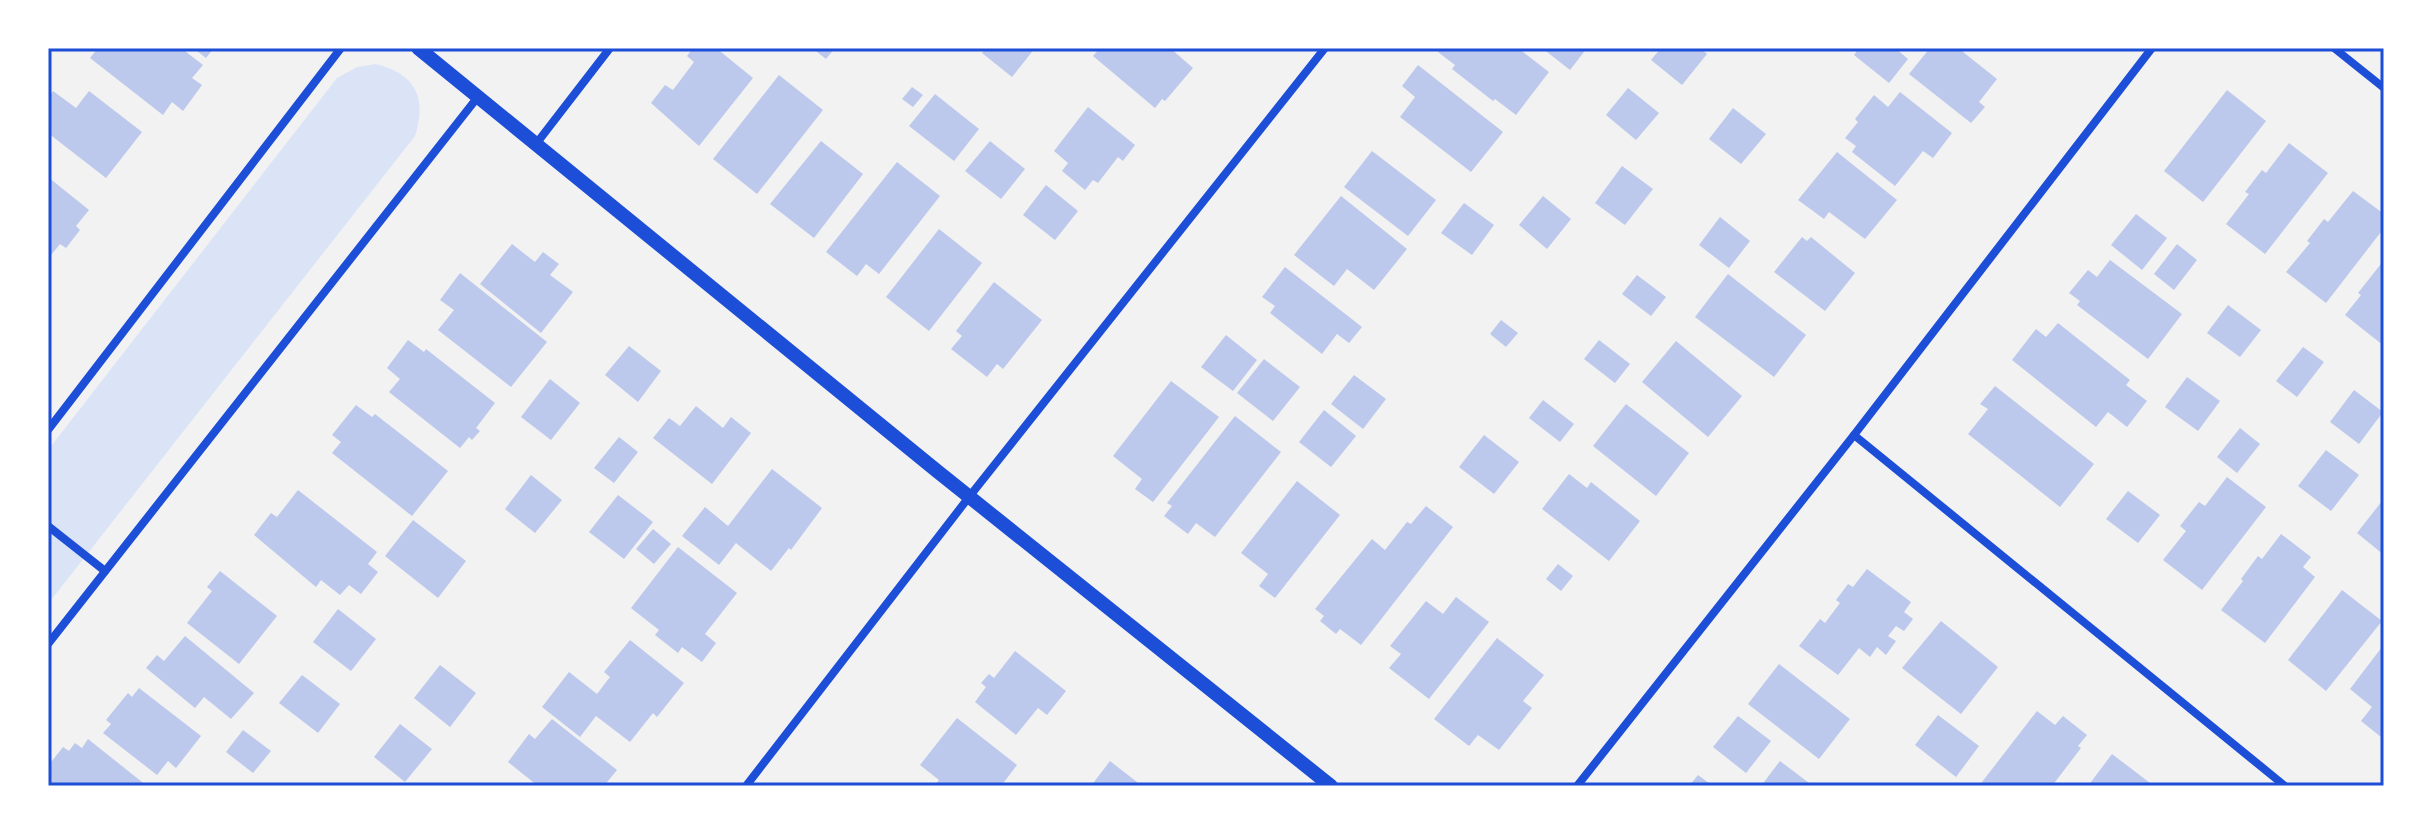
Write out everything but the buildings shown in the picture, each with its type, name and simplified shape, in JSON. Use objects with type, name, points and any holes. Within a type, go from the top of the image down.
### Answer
[{"type":"street","points":[[48,430],[341,48]]},
{"type":"street","points":[[418,48],[969,497],[1331,786]]},
{"type":"street","points":[[536,144],[610,48]]},
{"type":"street","points":[[746,786],[969,497],[1325,48]]},
{"type":"street","points":[[1577,786],[1854,435],[2152,48]]},
{"type":"street","points":[[2334,48],[2384,88]]},
{"type":"street","points":[[48,644],[477,98]]},
{"type":"street","points":[[1854,435],[2285,786]]},
{"type":"street","points":[[48,526],[105,571]]},
{"type":"shaded area","points":[[376,64],[401,74],[415,90],[420,110],[415,136],[48,604],[48,450],[337,78],[357,67]]}]
